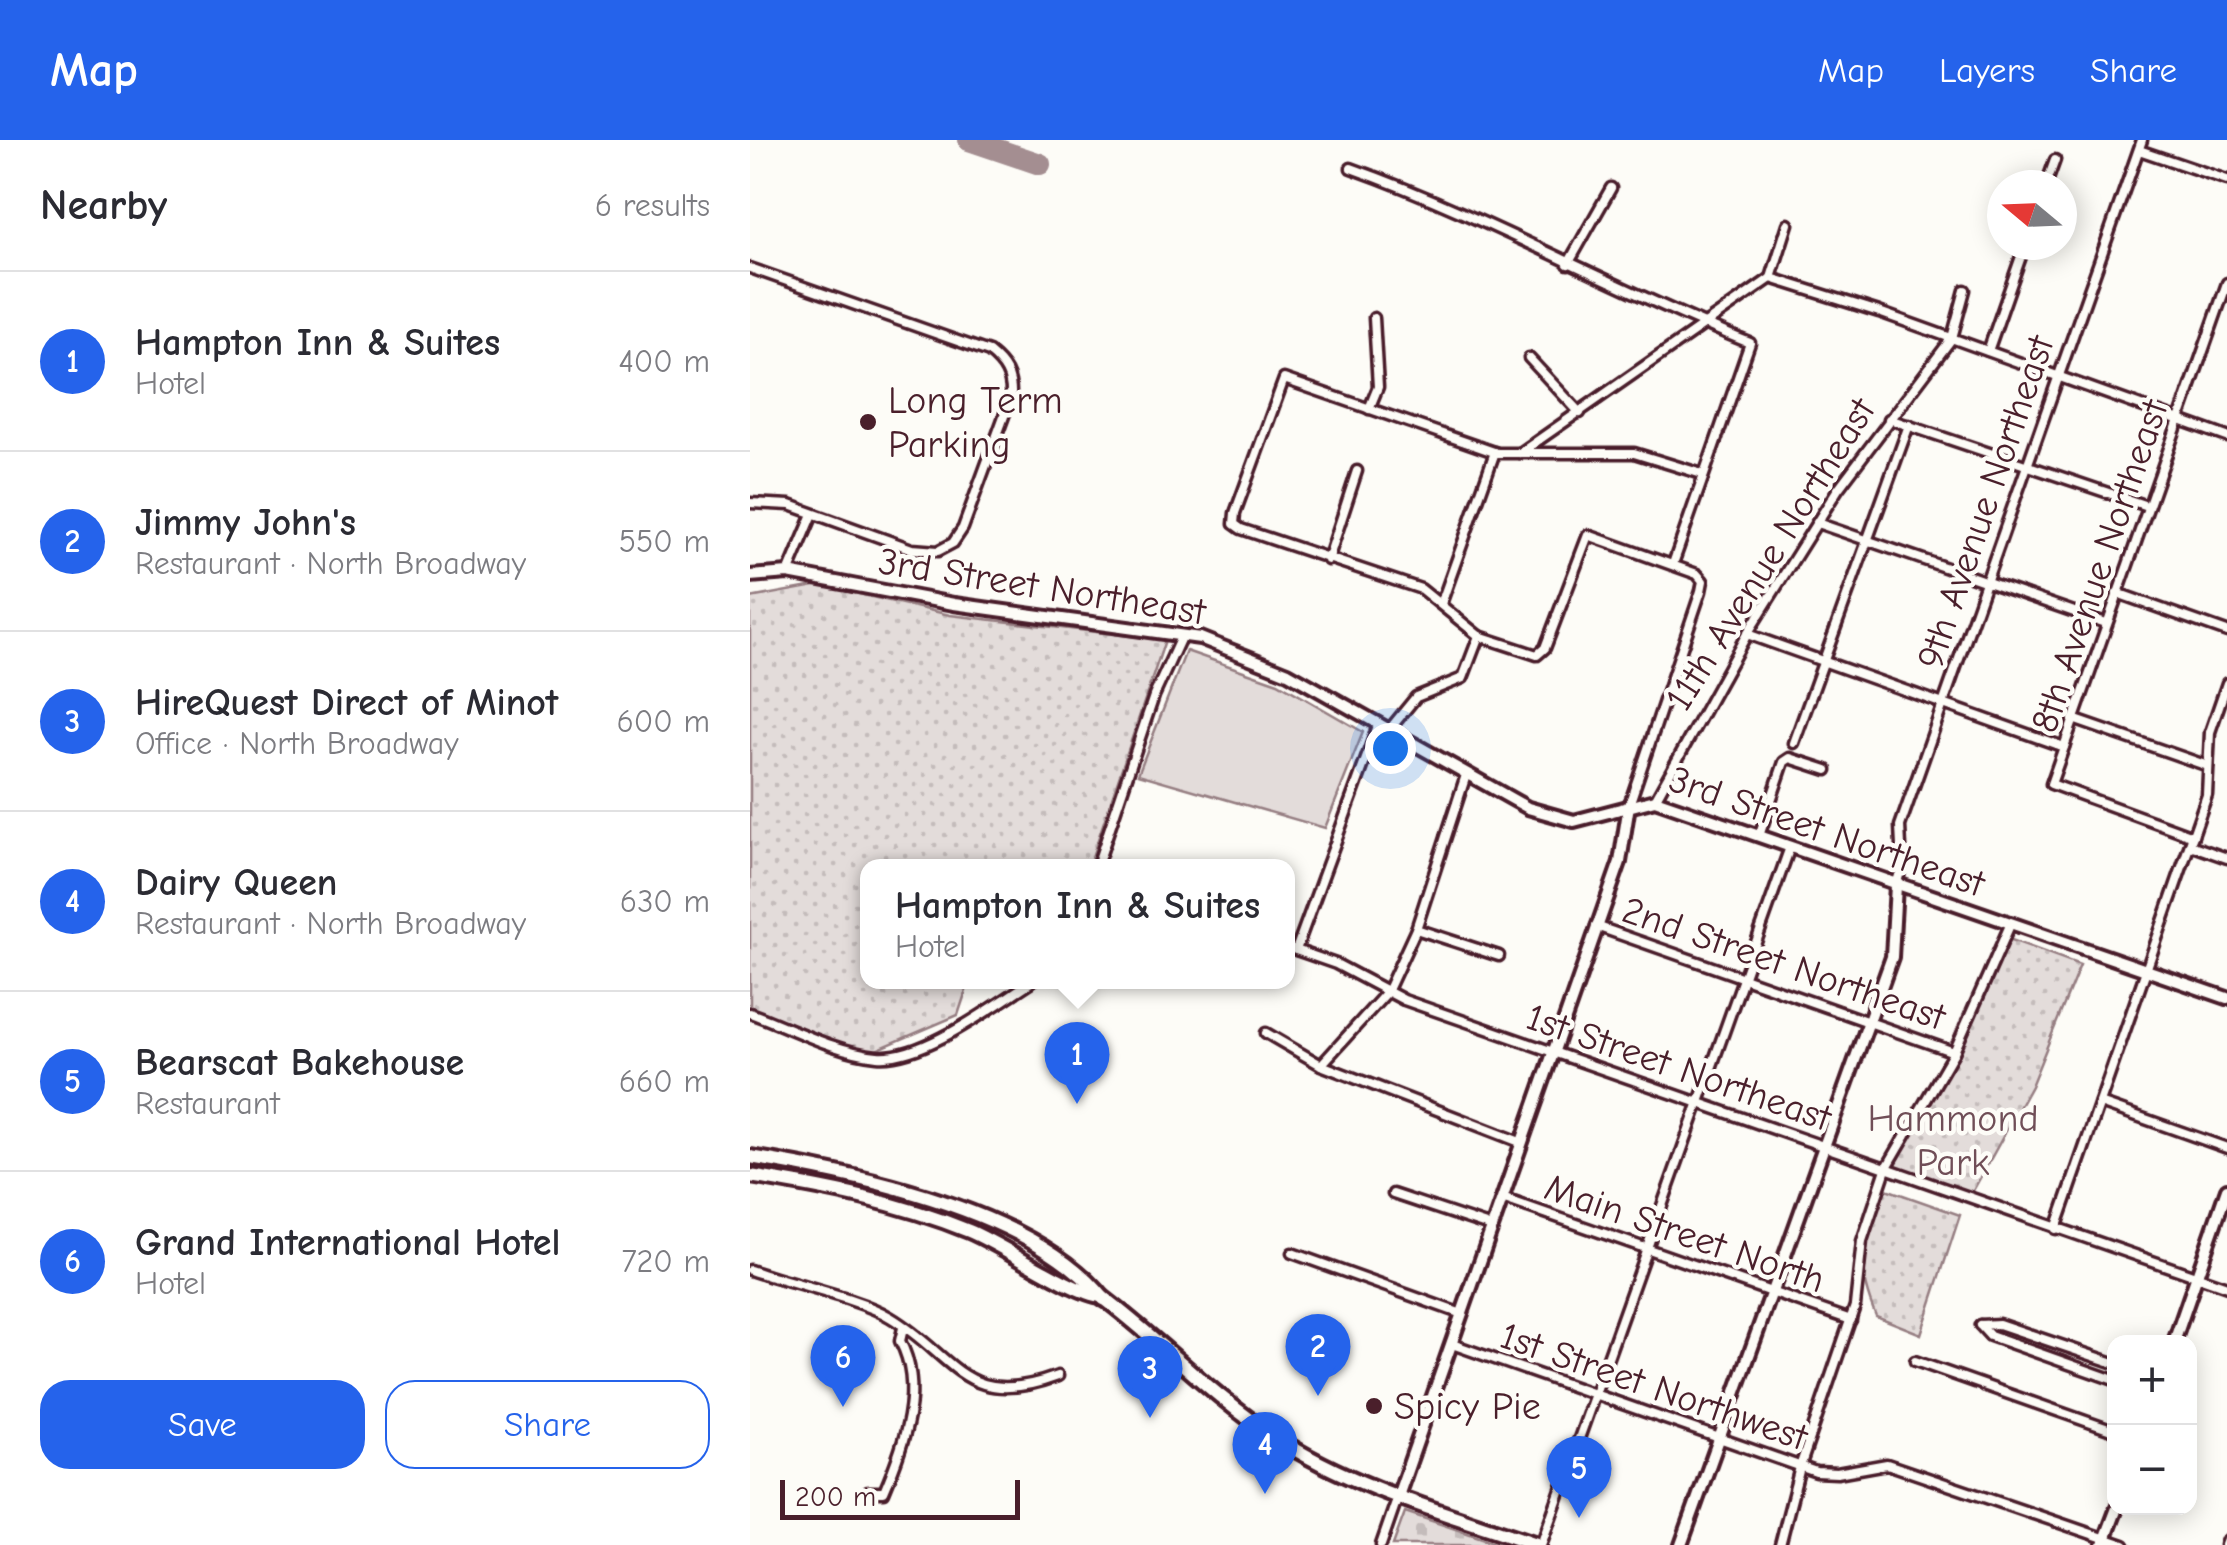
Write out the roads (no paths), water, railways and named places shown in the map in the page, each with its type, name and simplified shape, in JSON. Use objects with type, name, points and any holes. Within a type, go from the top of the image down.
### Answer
[{"type":"main road","points":[[750,1157],[866,1178],[962,1211],[1090,1280],[1100,1296],[1274,1436],[1332,1469],[1540,1545]]},
{"type":"main road","points":[[750,1176],[845,1192],[914,1211],[995,1243],[1084,1293],[1100,1296]]},
{"type":"street","name":"9th Avenue Northeast","points":[[1896,885],[1902,866],[1900,826],[2142,140]]},
{"type":"street","points":[[2138,150],[2227,180]]},
{"type":"street","points":[[2051,170],[2055,160]]},
{"type":"street","points":[[1351,168],[1430,196],[1568,264],[1750,343],[1672,564]]},
{"type":"street","points":[[1568,264],[1611,188]]},
{"type":"street","points":[[1518,454],[1771,278],[1788,224]]},
{"type":"street","points":[[1988,351],[2020,260]]},
{"type":"street","points":[[750,268],[989,352],[1001,362],[1012,384],[1012,397],[954,543],[938,551],[912,550],[790,506],[750,503]]},
{"type":"street","points":[[1771,278],[2227,437]]},
{"type":"street","name":"8th Avenue Northeast","points":[[2191,840],[2052,784],[2146,506],[2223,308],[2227,283]]},
{"type":"street","name":"11th Avenue Northeast","points":[[1655,800],[1747,634],[1817,523],[1889,419],[1952,338],[1965,290]]},
{"type":"street","points":[[1369,409],[1378,387],[1374,318]]},
{"type":"street","points":[[1528,358],[1580,413]]},
{"type":"street","points":[[1381,1545],[1620,862],[1629,806],[1703,581],[1672,564],[1588,535],[1577,554],[1545,648],[1537,655],[1480,636],[1421,589],[1241,529],[1234,524],[1236,513],[1284,379],[1495,452],[1634,453],[1702,474]]},
{"type":"street","points":[[1889,419],[2146,506]]},
{"type":"street","points":[[1794,743],[1909,425]]},
{"type":"street","points":[[1441,604],[1495,452]]},
{"type":"street","points":[[1328,560],[1357,471]]},
{"type":"street","points":[[788,573],[814,514]]},
{"type":"street","points":[[1817,523],[2106,623]]},
{"type":"street","name":"3rd Street Northeast","points":[[750,576],[788,573],[968,606],[1200,638],[1247,655],[1528,808],[1562,819],[1590,820],[1655,800],[2227,998]]},
{"type":"street","points":[[2116,593],[2227,632]]},
{"type":"street","points":[[1747,634],[2064,746]]},
{"type":"street","points":[[1295,942],[1384,727],[1416,697],[1463,678],[1480,636]]},
{"type":"street","points":[[1099,859],[1154,696],[1181,638]]},
{"type":"street","points":[[2056,1229],[2206,795],[2210,732],[2227,683]]},
{"type":"street","points":[[2073,718],[2208,766]]},
{"type":"street","points":[[1759,836],[1784,762],[1790,758],[1827,770]]},
{"type":"street","points":[[1321,1065],[1387,992],[1416,929],[1466,775]]},
{"type":"street","points":[[2191,840],[2227,858]]},
{"type":"street","points":[[1540,1545],[1790,847]]},
{"type":"street","points":[[1681,1545],[1895,946],[1892,904],[1896,885]]},
{"type":"street","points":[[1780,1545],[1800,1468],[1851,1320],[1862,1242],[1886,1170],[1954,1052],[2010,925]]},
{"type":"street","name":"2nd Street Northeast","points":[[1596,926],[1954,1052]]},
{"type":"street","points":[[1416,929],[1499,956]]},
{"type":"street","name":"1st Street Northeast","points":[[1295,950],[1336,964],[1387,992],[1552,1052],[2227,1287]]},
{"type":"street","points":[[750,1014],[853,1050],[892,1055],[944,1034],[1019,989]]},
{"type":"street","points":[[1266,1033],[1321,1065],[1520,1142]]},
{"type":"street","points":[[2100,1103],[2227,1148]]},
{"type":"street","points":[[2176,1335],[2227,1189]]},
{"type":"street","points":[[1393,1194],[1492,1227]]},
{"type":"street","name":"Main Street North","points":[[1502,1198],[1851,1320]]},
{"type":"street","name":"1st Street Northwest","points":[[1292,1253],[1462,1314]]},
{"type":"street","points":[[750,1270],[889,1316],[926,1343],[947,1366],[978,1384],[1020,1386],[1058,1376]]},
{"type":"street","points":[[2107,1362],[1999,1324],[1980,1324],[1993,1338],[2107,1378]]},
{"type":"street","points":[[868,1492],[884,1492],[909,1422],[910,1359],[900,1341],[903,1328]]},
{"type":"street","name":"1st Street Northwest","points":[[1452,1344],[1800,1468],[1830,1474],[1886,1464],[2104,1542],[2124,1545]]},
{"type":"street","points":[[1915,1361],[2107,1429]]},
{"type":"street","points":[[2104,1542],[2114,1515]]},
{"type":"place","name":"Long Term Parking","points":[[868,422]]},
{"type":"place","name":"Hampton Inn & Suites","points":[[1077,1104]]},
{"type":"place","name":"Jimmy John's","points":[[1318,1396]]},
{"type":"place","name":"Spicy Pie","points":[[1374,1406]]},
{"type":"place","name":"Grand International Hotel","points":[[843,1407]]},
{"type":"place","name":"HireQuest Direct of Minot","points":[[1150,1418]]},
{"type":"place","name":"Dairy Queen","points":[[1265,1494]]},
{"type":"place","name":"Bearscat Bakehouse","points":[[1579,1518]]},
{"type":"park label","name":"Hammond Park","points":[[1953,1140]]}]
